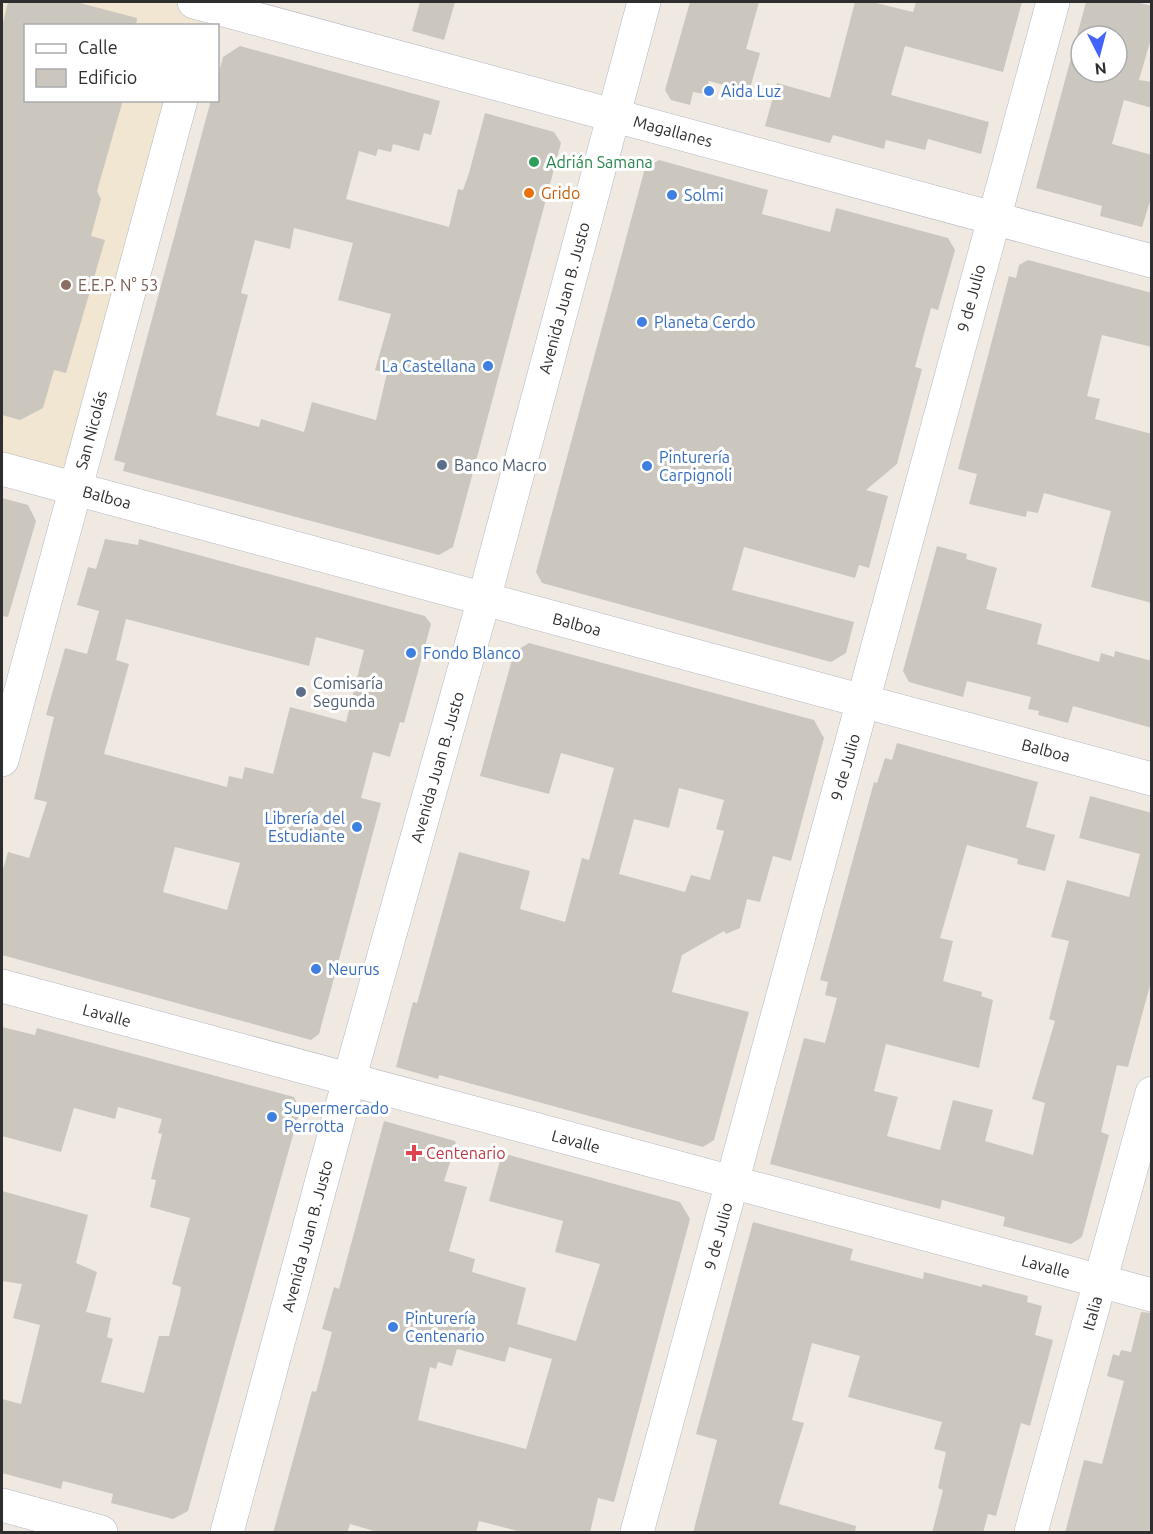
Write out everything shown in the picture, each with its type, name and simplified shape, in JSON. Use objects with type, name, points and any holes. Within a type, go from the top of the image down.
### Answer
[{"type":"street","name":"Avenida Juan B. Justo","points":[[227,1533],[349,1080],[484,599],[644,2]]},
{"type":"street","name":"9 de Julio","points":[[637,1533],[795,943],[864,701],[1053,2]]},
{"type":"street","name":"Magallanes","points":[[202,8],[612,115],[1152,261]]},
{"type":"street","name":"San Nicolás","points":[[2,760],[180,102]]},
{"type":"street","name":"Balboa","points":[[2,469],[1152,779]]},
{"type":"street","name":"Lavalle","points":[[2,986],[1152,1295]]},
{"type":"street","name":"Italia","points":[[1031,1533],[1152,1094]]},
{"type":"street","points":[[2,1505],[101,1533]]},
{"type":"shaded area","name":"E.E.P. N° 53","points":[[2,2],[194,2],[207,5],[201,24],[24,24],[24,102],[181,102],[75,488],[2,469]]},
{"type":"building","points":[[8,2],[76,2],[137,18],[136,24],[24,24],[24,102],[122,102],[97,191],[101,199],[91,236],[105,240],[66,373],[54,370],[43,408],[20,420],[2,415],[2,27]]},
{"type":"building","points":[[420,2],[455,2],[444,40],[412,31]]},
{"type":"building","points":[[690,2],[759,2],[746,49],[760,53],[749,92],[709,81],[705,94],[693,92],[690,105],[671,100],[665,90]]},
{"type":"building","points":[[855,2],[872,2],[913,12],[916,2],[1022,2],[1003,72],[905,46],[891,95],[989,122],[981,154],[928,139],[925,150],[886,140],[884,149],[833,135],[830,143],[765,126],[777,83],[830,98]]},
{"type":"building","points":[[1086,2],[1136,2],[1152,6],[1152,35],[1139,80],[1152,82],[1152,108],[1124,100],[1112,144],[1152,155],[1152,195],[1142,227],[1100,216],[1102,206],[1036,188],[1069,65],[1069,84],[1129,84],[1129,24],[1080,24]]},
{"type":"building","points":[[240,46],[440,101],[431,135],[424,133],[419,151],[393,144],[391,152],[378,149],[376,156],[359,151],[346,199],[449,227],[458,189],[463,190],[485,113],[554,132],[561,143],[453,547],[439,555],[123,471],[125,463],[114,460],[210,102],[219,102],[219,72],[223,57]],"holes":[[[294,228],[353,243],[338,300],[391,314],[375,370],[387,373],[376,420],[312,402],[304,432],[261,419],[259,427],[216,415],[248,295],[241,293],[255,240],[290,249]]]},
{"type":"building","points":[[659,160],[768,190],[762,214],[830,232],[836,208],[948,238],[955,250],[938,310],[931,308],[915,367],[922,369],[897,464],[866,490],[888,496],[869,568],[859,565],[855,578],[744,547],[732,590],[854,622],[846,653],[831,662],[542,583],[536,572],[645,168]]},
{"type":"building","points":[[1028,260],[1152,293],[1152,347],[1102,335],[1087,396],[1100,399],[1095,419],[1152,434],[1152,603],[1091,587],[1111,511],[1044,493],[1038,513],[1027,511],[1026,517],[969,504],[977,474],[958,469],[1009,276],[1016,278],[1019,265]]},
{"type":"building","points":[[2,498],[28,505],[36,521],[8,617],[2,616]]},
{"type":"building","points":[[105,539],[138,545],[139,539],[425,616],[431,624],[404,723],[400,722],[390,757],[373,752],[361,798],[381,803],[319,1034],[311,1040],[2,955],[2,873],[8,852],[29,858],[47,802],[34,799],[54,717],[46,715],[65,648],[87,654],[99,611],[77,605],[88,567],[96,569]],"holes":[[[126,619],[309,666],[316,637],[364,650],[346,722],[290,707],[273,774],[245,767],[242,779],[229,776],[227,787],[104,754],[129,664],[116,660]],[[175,847],[240,863],[227,910],[163,892]]]},
{"type":"building","points":[[937,546],[967,554],[966,559],[997,568],[986,609],[1042,624],[1037,644],[1099,662],[1101,653],[1114,657],[1115,651],[1152,661],[1152,728],[1073,706],[1068,723],[1038,715],[1039,711],[1028,709],[1031,697],[967,681],[963,697],[909,682],[903,671]]},
{"type":"building","points":[[529,643],[814,720],[824,738],[791,861],[773,856],[760,902],[747,899],[740,928],[726,934],[724,931],[682,955],[672,992],[749,1012],[714,1140],[703,1147],[439,1075],[438,1079],[396,1067],[413,1002],[417,1003],[459,852],[530,871],[520,909],[565,922],[582,858],[589,860],[614,768],[561,753],[549,794],[480,776],[514,652]],"holes":[[[679,788],[724,800],[716,829],[724,831],[710,880],[691,875],[685,892],[619,874],[634,819],[669,828]]]},
{"type":"building","points":[[897,743],[1038,782],[1026,827],[1055,835],[1045,871],[1017,864],[1018,859],[967,845],[940,938],[953,941],[943,981],[982,992],[981,996],[993,1000],[979,1068],[886,1044],[874,1091],[898,1097],[887,1136],[940,1150],[953,1100],[993,1110],[985,1141],[1033,1155],[1045,1103],[1032,1099],[1055,1021],[1049,1019],[1069,941],[1051,937],[1067,880],[1129,897],[1140,854],[1079,838],[1090,796],[1152,813],[1152,978],[1128,1067],[1117,1065],[1101,1132],[1109,1135],[1082,1237],[1071,1244],[1003,1226],[1005,1217],[942,1200],[940,1209],[770,1164],[804,1038],[825,1043],[837,998],[825,995],[828,982],[820,980],[874,782],[877,783],[885,758],[892,760]]},
{"type":"building","points":[[2,1027],[35,1035],[37,1028],[294,1097],[300,1110],[188,1511],[173,1519],[111,1503],[113,1494],[63,1481],[61,1489],[2,1473],[2,1399],[21,1404],[40,1325],[13,1318],[22,1284],[2,1281],[2,1191],[88,1215],[76,1263],[97,1272],[86,1312],[111,1318],[107,1337],[113,1339],[101,1382],[144,1393],[159,1336],[169,1336],[181,1287],[172,1284],[190,1218],[150,1207],[156,1180],[151,1179],[162,1134],[158,1133],[162,1119],[118,1107],[115,1119],[74,1108],[61,1152],[2,1136]]},
{"type":"building","points":[[384,1121],[455,1141],[444,1181],[467,1187],[449,1251],[475,1259],[472,1272],[526,1288],[517,1324],[576,1341],[600,1264],[555,1252],[563,1221],[489,1201],[502,1153],[680,1202],[690,1219],[614,1502],[598,1498],[590,1533],[525,1533],[479,1521],[476,1533],[381,1533],[350,1524],[347,1533],[273,1533],[312,1391],[316,1392],[332,1332],[322,1329],[334,1287],[339,1289]],"holes":[[[509,1347],[552,1359],[526,1449],[418,1420],[430,1367],[436,1369],[438,1362],[452,1366],[457,1349],[505,1362]]]},
{"type":"building","points":[[753,1222],[853,1249],[850,1260],[923,1279],[924,1272],[982,1287],[982,1284],[1028,1296],[1027,1302],[1042,1306],[1035,1335],[1053,1340],[1030,1426],[1021,1423],[996,1516],[988,1514],[983,1533],[932,1533],[943,1490],[938,1488],[946,1452],[934,1449],[942,1422],[848,1397],[860,1356],[812,1343],[792,1420],[804,1423],[779,1504],[856,1526],[855,1533],[693,1533],[717,1440],[696,1434]]},
{"type":"building","points":[[1141,1312],[1152,1313],[1152,1533],[1065,1533],[1084,1460],[1102,1464],[1124,1381],[1107,1376],[1113,1354],[1119,1356],[1121,1350],[1131,1352]]},
{"type":"place","name":"Aida Luz","points":[[709,91]]},
{"type":"place","name":"Adrián Samana","points":[[534,162]]},
{"type":"place","name":"Grido","points":[[529,193]]},
{"type":"place","name":"Solmi","points":[[672,195]]},
{"type":"place","name":"E.E.P. N° 53","points":[[66,285]]},
{"type":"place","name":"Planeta Cerdo","points":[[642,322]]},
{"type":"place","name":"La Castellana","points":[[488,366]]},
{"type":"place","name":"Banco Macro","points":[[442,465]]},
{"type":"place","name":"Pinturería Carpignoli","points":[[647,466]]},
{"type":"place","name":"Fondo Blanco","points":[[411,653]]},
{"type":"place","name":"Comisaría Segunda","points":[[301,692]]},
{"type":"place","name":"Librería del Estudiante","points":[[357,827]]},
{"type":"place","name":"Neurus","points":[[316,969]]},
{"type":"place","name":"Supermercado Perrotta","points":[[272,1117]]},
{"type":"place","name":"Centenario","points":[[414,1153]]},
{"type":"place","name":"Pinturería Centenario","points":[[393,1327]]}]
